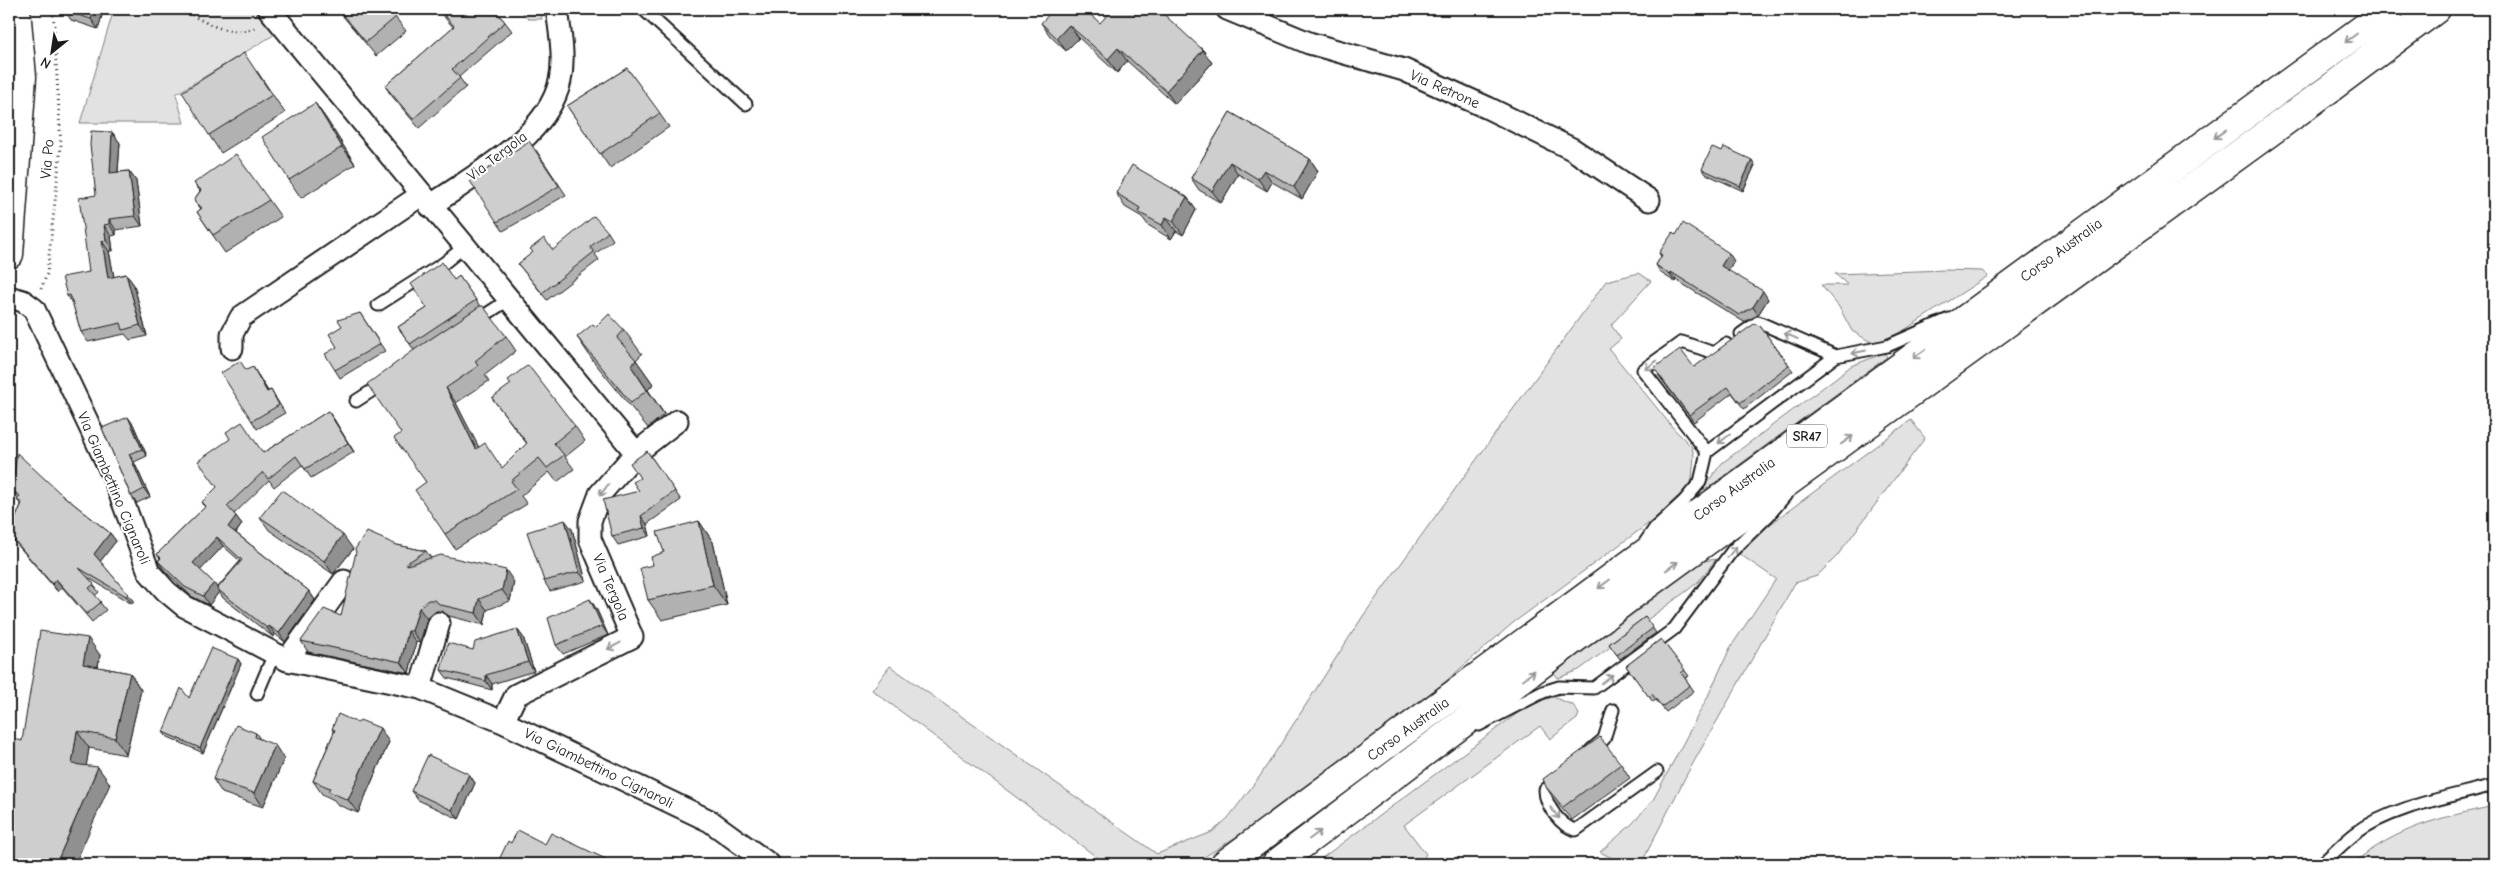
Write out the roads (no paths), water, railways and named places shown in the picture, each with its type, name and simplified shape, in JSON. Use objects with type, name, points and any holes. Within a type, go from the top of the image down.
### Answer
[{"type":"main road","points":[[9,254],[22,78],[16,9]]},
{"type":"main road","name":"Corso Australia","points":[[1225,864],[1629,565],[2390,9]]},
{"type":"main road","name":"Corso Australia","points":[[1276,864],[1639,590],[1805,471],[2436,9]]},
{"type":"street","name":"Via Tergola","points":[[232,348],[232,334],[241,317],[518,144],[535,127],[551,105],[560,81],[562,55],[557,9]]},
{"type":"street","name":"Via Retrone","points":[[1228,9],[1308,43],[1404,70],[1488,108],[1572,149],[1649,200]]},
{"type":"street","points":[[273,14],[636,453]]},
{"type":"street","name":"Via Giambettino Cignaroli","points":[[9,297],[23,301],[34,309],[114,478],[149,572],[166,591],[184,606],[281,657],[420,688],[503,722],[710,821],[769,864]]},
{"type":"street","name":"Via Tergola","points":[[503,722],[516,695],[538,682],[632,637],[590,539],[590,521],[600,494],[636,453],[677,421]]},
{"type":"street","points":[[281,657],[344,581]]},
{"type":"street","points":[[420,688],[440,623]]},
{"type":"lane","points":[[643,9],[746,104]]},
{"type":"lane","points":[[378,304],[444,263],[464,247]]},
{"type":"lane","points":[[468,327],[508,300]]},
{"type":"lane","points":[[1629,565],[1655,528],[1693,492],[1700,482],[1707,452],[1836,356],[1887,346],[1930,326],[1986,306]]},
{"type":"lane","points":[[1707,452],[1643,370],[1682,342],[1714,353],[1758,322],[1836,356]]},
{"type":"lane","points":[[356,401],[396,375]]},
{"type":"lane","points":[[1434,746],[1542,692],[1559,687],[1594,688],[1642,653],[1674,629],[1732,551],[1770,515],[1805,471]]},
{"type":"lane","points":[[257,694],[281,657]]},
{"type":"lane","points":[[1581,759],[1604,739],[1613,710]]},
{"type":"lane","points":[[1566,771],[1545,790],[1545,800],[1568,828],[1576,830],[1657,772]]},
{"type":"lane","points":[[2321,864],[2356,833],[2382,819],[2417,806],[2494,785]]}]
